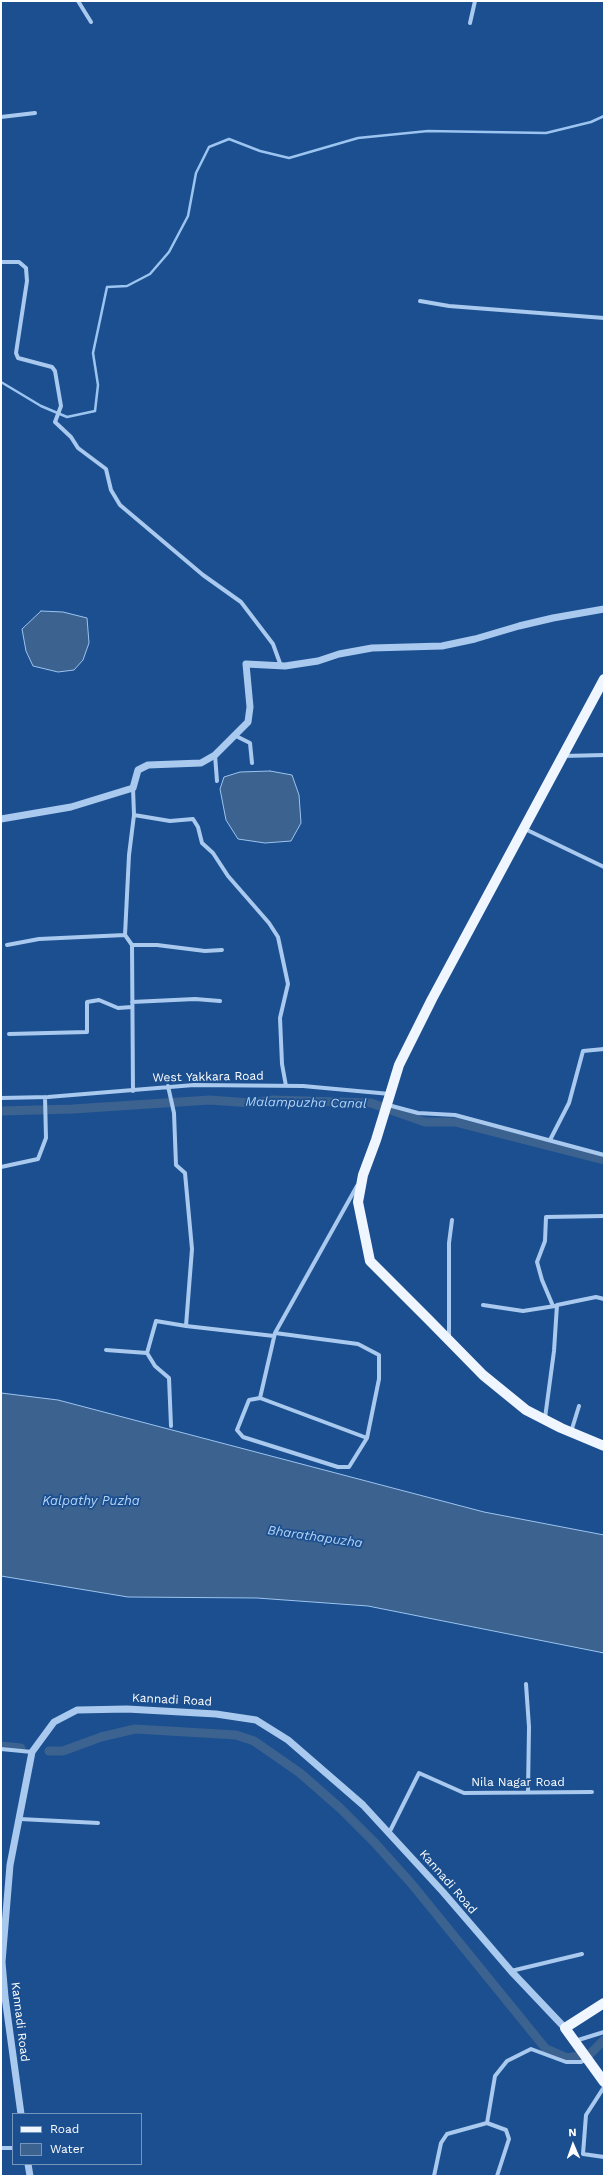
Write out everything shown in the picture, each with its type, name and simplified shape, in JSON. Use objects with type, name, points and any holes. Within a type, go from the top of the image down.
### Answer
[{"type":"main road","points":[[604,679],[525,829],[432,999],[399,1065],[387,1109],[363,1175],[358,1202],[370,1261],[449,1340],[495,1385],[526,1410],[571,1433],[604,1446]]},
{"type":"main road","points":[[604,2003],[565,2028],[604,2082]]},
{"type":"street","points":[[78,1],[91,22]]},
{"type":"street","points":[[470,23],[475,1]]},
{"type":"street","points":[[1,117],[35,113]]},
{"type":"street","points":[[1,262],[19,262],[26,268],[27,274],[16,353],[18,358],[52,367],[56,371],[61,406],[55,422],[71,437],[78,448],[106,469],[111,490],[120,505],[203,575],[241,602],[273,644],[281,666]]},
{"type":"street","points":[[420,301],[449,306],[604,318]]},
{"type":"street","points":[[133,1090],[132,945],[125,935],[129,855],[134,815],[133,788],[138,770],[148,764],[200,763],[215,756],[236,736],[248,722],[250,707],[246,664],[281,666],[318,661],[372,648],[442,646],[475,639],[518,626],[553,618],[604,609]]},
{"type":"street","points":[[236,736],[250,743],[252,763]]},
{"type":"street","points":[[563,756],[604,755]]},
{"type":"street","points":[[215,756],[217,781]]},
{"type":"street","points":[[1,819],[71,807],[133,788]]},
{"type":"street","points":[[134,815],[170,821],[194,819],[202,843],[213,853],[228,876],[278,937],[288,984],[280,1018],[280,1049],[286,1086]]},
{"type":"street","points":[[525,829],[604,867]]},
{"type":"street","points":[[7,946],[39,939],[125,935]]},
{"type":"street","points":[[132,945],[156,945],[205,952],[222,950]]},
{"type":"street","points":[[9,1034],[87,1032],[87,1002],[99,1000],[118,1008],[132,1005],[195,999],[220,1001]]},
{"type":"street","points":[[550,1140],[569,1103],[583,1051],[604,1049]]},
{"type":"street","points":[[168,1086],[174,1112],[176,1165],[185,1173],[192,1249],[186,1326]]},
{"type":"street","name":"West Yakkara Road","points":[[1,1098],[45,1097],[168,1086],[286,1086],[391,1094]]},
{"type":"street","points":[[1,1168],[38,1159],[46,1138],[45,1097]]},
{"type":"street","points":[[387,1109],[418,1113],[456,1115],[604,1156]]},
{"type":"street","points":[[260,1398],[275,1335],[363,1175]]},
{"type":"street","points":[[545,1420],[554,1351],[555,1306],[542,1280],[537,1262],[545,1241],[546,1217],[604,1216]]},
{"type":"street","points":[[449,1340],[449,1243],[452,1220]]},
{"type":"street","points":[[483,1305],[523,1311],[596,1297],[604,1299]]},
{"type":"street","points":[[171,1426],[169,1378],[155,1366],[147,1353],[156,1321],[186,1326],[358,1344],[379,1355],[379,1379],[367,1438],[348,1467],[338,1467],[243,1437],[237,1430],[249,1400],[260,1398],[367,1438]]},
{"type":"street","points":[[106,1350],[147,1353]]},
{"type":"street","points":[[571,1433],[579,1406]]},
{"type":"street","points":[[526,1684],[529,1727],[528,1792]]},
{"type":"street","name":"Kannadi Road","points":[[22,2113],[5,1997],[2,1962],[3,1903],[32,1752],[54,1722],[77,1710],[163,1710],[216,1714],[256,1720],[288,1740],[363,1805],[511,1971],[565,2028]]},
{"type":"street","points":[[1,1749],[32,1752]]},
{"type":"street","name":"Nila Nagar Road","points":[[389,1833],[418,1773],[464,1793],[592,1792]]},
{"type":"street","points":[[20,1819],[98,1823]]},
{"type":"street","points":[[511,1971],[582,1954]]},
{"type":"street","points":[[575,2042],[604,2032]]},
{"type":"street","points":[[487,2123],[495,2076],[508,2061],[531,2049],[566,2062],[580,2062],[587,2059]]},
{"type":"street","points":[[604,2087],[586,2115],[583,2154],[604,2157]]},
{"type":"street","points":[[434,2176],[441,2143],[447,2134],[487,2123],[506,2130],[509,2139],[497,2176]]},
{"type":"street","points":[[1,2148],[12,2148]]},
{"type":"street","points":[[28,2165],[30,2176]]},
{"type":"water","points":[[41,611],[63,612],[87,618],[89,643],[83,660],[74,670],[58,672],[33,666],[26,651],[22,629]]},
{"type":"water","points":[[270,771],[292,775],[299,795],[301,823],[291,841],[265,843],[238,839],[226,820],[220,789],[224,777],[240,772]]},
{"type":"water","name":"Kalpathy Puzha","points":[[1,1393],[58,1400],[484,1512],[604,1535],[604,1653],[368,1606],[257,1598],[128,1597],[1,1576]]},
{"type":"waterway","points":[[1,382],[41,406],[67,417],[95,411],[98,385],[93,353],[107,287],[127,286],[150,274],[169,252],[188,216],[196,173],[209,147],[229,139],[260,151],[289,158],[358,138],[428,131],[546,133],[591,122],[604,116]]},
{"type":"waterway","name":"Malampuzha Canal","points":[[1,1111],[73,1109],[210,1100],[251,1103],[273,1100],[371,1103],[425,1122],[455,1122],[604,1160]]},
{"type":"waterway","points":[[49,1751],[63,1751],[101,1737],[135,1729],[236,1735],[254,1741],[300,1773],[340,1808],[375,1843],[411,1883],[546,2049],[567,2058],[590,2054],[604,2040]]},
{"type":"waterway","points":[[1,1746],[21,1748]]},
{"type":"water label","name":"Bharathapuzha","points":[[315,1537]]}]
